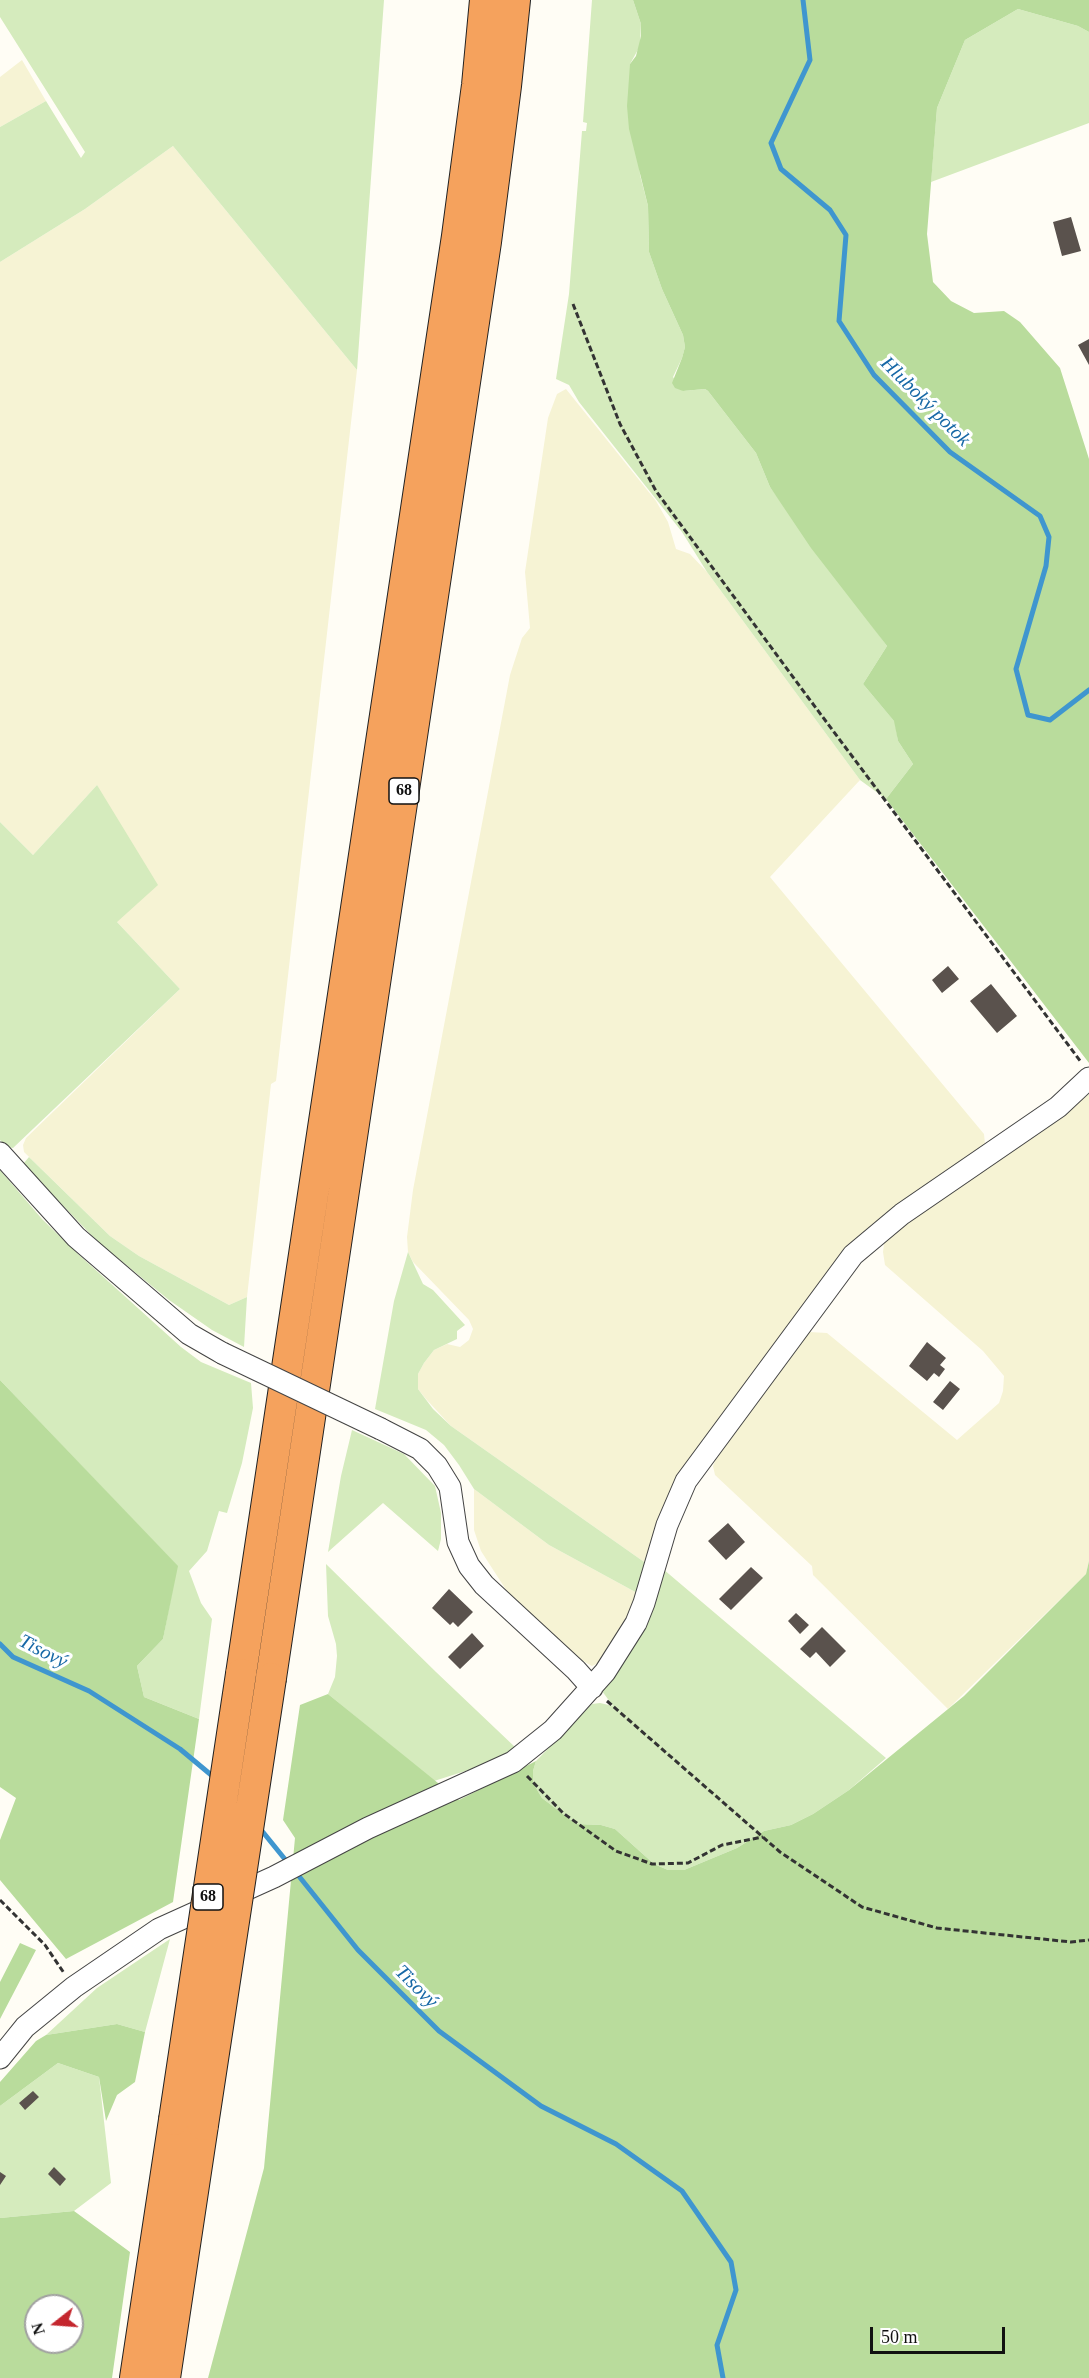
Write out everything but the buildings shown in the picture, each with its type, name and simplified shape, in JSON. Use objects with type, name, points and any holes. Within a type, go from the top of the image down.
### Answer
[{"type":"highway","name":"68","points":[[165,2378],[188,2122],[241,1674],[449,294],[477,85],[485,0]]},
{"type":"highway","name":"68","points":[[135,2378],[188,2122],[271,1678],[484,254],[515,0]]},
{"type":"street","points":[[0,2058],[25,2027],[74,1987],[159,1929],[274,1877],[368,1828],[513,1762],[553,1730],[592,1688],[625,1644],[644,1603],[668,1525],[686,1481],[853,1255],[902,1214],[1058,1107],[1086,1071]]},
{"type":"street","points":[[0,1153],[76,1237],[189,1334],[222,1353],[420,1449],[438,1466],[450,1487],[458,1542],[469,1566],[484,1585],[576,1670],[592,1688]]},
{"type":"path","points":[[573,304],[620,424],[656,490],[1086,1071]]},
{"type":"path","points":[[592,1688],[780,1852],[862,1906],[937,1928],[1071,1942],[1089,1940]]},
{"type":"path","points":[[513,1762],[563,1813],[616,1851],[652,1864],[688,1863],[722,1845],[763,1837]]},
{"type":"path","points":[[0,1900],[45,1945],[74,1987]]},
{"type":"shaded area","points":[[22,60],[46,101],[0,127],[0,77]]},
{"type":"shaded area","points":[[173,146],[357,370],[276,1081],[271,1084],[247,1297],[229,1305],[139,1256],[110,1236],[24,1152],[23,1145],[26,1138],[180,989],[117,922],[97,785],[33,855],[0,822],[0,262],[85,209]]},
{"type":"shaded area","points":[[566,389],[656,501],[668,522],[676,549],[690,554],[707,572],[860,780],[770,877],[984,1134],[985,1144],[981,1151],[908,1199],[674,1486],[659,1517],[647,1564],[451,1426],[418,1389],[418,1374],[434,1350],[447,1344],[460,1347],[469,1340],[473,1329],[469,1320],[413,1262],[408,1252],[407,1237],[413,1190],[510,675],[522,638],[530,628],[525,572],[548,418],[557,394]]},
{"type":"shaded area","points":[[1089,1094],[1089,1561],[1086,1574],[948,1709],[813,1575],[812,1566],[715,1475],[713,1466],[809,1332],[827,1333],[957,1440],[999,1403],[1004,1376],[983,1351],[885,1265],[883,1252],[885,1237],[1039,1132]]},
{"type":"shaded area","points":[[474,1489],[549,1545],[639,1594],[628,1621],[603,1661],[592,1666],[583,1661],[512,1599],[481,1551],[474,1530]]},
{"type":"green space","points":[[0,0],[384,0],[357,370],[173,146],[85,209],[0,262],[0,127],[46,101],[81,158],[85,152],[0,17]]},
{"type":"green space","points":[[592,0],[633,0],[641,24],[640,46],[630,64],[640,175],[648,206],[649,252],[662,289],[683,335],[685,347],[673,377],[683,391],[705,389],[708,391],[756,453],[770,487],[887,646],[863,684],[895,722],[898,741],[913,764],[886,799],[860,780],[707,572],[682,532],[579,402],[569,385],[556,379],[569,294],[582,131],[586,131],[587,123],[583,122]]},
{"type":"green space","points":[[633,0],[1089,0],[1089,32],[1078,26],[1018,9],[965,40],[937,108],[927,234],[933,282],[951,301],[974,313],[1004,311],[1020,322],[1060,368],[1089,459],[1089,1063],[886,799],[913,764],[898,741],[894,721],[863,684],[887,646],[811,548],[770,487],[756,453],[708,391],[705,389],[683,391],[675,388],[672,383],[685,347],[683,335],[662,289],[649,252],[648,206],[629,129],[627,106],[630,64],[636,56],[641,36],[641,24]]},
{"type":"green space","points":[[1018,9],[1078,26],[1089,32],[1089,123],[931,182],[937,108],[965,40]]},
{"type":"green space","points":[[97,785],[158,885],[117,922],[180,989],[13,1148],[7,1147],[0,1140],[0,822],[33,855]]},
{"type":"green space","points":[[29,1157],[110,1236],[139,1256],[229,1305],[247,1297],[244,1347],[212,1330],[169,1300],[98,1242],[23,1164]]},
{"type":"green space","points":[[0,1170],[42,1219],[181,1347],[201,1362],[251,1383],[253,1408],[242,1463],[227,1513],[219,1511],[207,1551],[189,1571],[201,1603],[212,1619],[199,1719],[144,1697],[137,1666],[163,1639],[177,1566],[0,1380]]},
{"type":"green space","points":[[408,1252],[423,1284],[433,1290],[465,1325],[457,1331],[457,1339],[434,1350],[424,1363],[418,1374],[418,1389],[433,1409],[451,1426],[647,1564],[639,1594],[549,1545],[474,1489],[444,1445],[426,1430],[375,1409],[394,1301]]},
{"type":"green space","points":[[0,1380],[178,1566],[163,1639],[137,1666],[144,1697],[199,1719],[173,1902],[66,1959],[0,1880],[0,1840],[16,1798],[0,1787]]},
{"type":"green space","points":[[352,1430],[404,1454],[435,1486],[441,1513],[441,1539],[438,1551],[383,1503],[328,1552],[341,1476]]},
{"type":"green space","points":[[1089,1561],[1089,2378],[208,2378],[264,2168],[295,1838],[283,1820],[300,1705],[328,1694],[459,1800],[536,1761],[533,1783],[542,1798],[576,1824],[601,1825],[615,1829],[654,1864],[668,1870],[684,1870],[737,1848],[764,1831],[791,1825],[813,1814],[849,1790],[964,1696],[1086,1574]]},
{"type":"green space","points":[[326,1564],[516,1748],[494,1762],[434,1781],[328,1694],[335,1677],[337,1656],[328,1616]]},
{"type":"green space","points":[[663,1569],[886,1758],[849,1790],[813,1814],[791,1825],[764,1831],[737,1848],[684,1870],[668,1870],[654,1864],[615,1829],[601,1825],[576,1824],[542,1798],[533,1783],[536,1761],[592,1704],[613,1706],[602,1691],[616,1671]]},
{"type":"green space","points":[[170,1939],[145,2032],[117,2024],[46,2035],[97,1988]]},
{"type":"green space","points":[[20,1943],[36,1950],[0,2019],[0,1982]]},
{"type":"green space","points":[[117,2024],[145,2032],[135,2082],[117,2095],[106,2121],[99,2077],[58,2063],[0,2106],[0,2082],[36,2041],[46,2035]]},
{"type":"green space","points":[[58,2063],[99,2077],[111,2183],[74,2211],[0,2218],[0,2106]]},
{"type":"green space","points":[[74,2211],[130,2252],[112,2378],[0,2378],[0,2218]]},
{"type":"waterway","name":"Hluboký potok","points":[[803,0],[810,60],[771,143],[781,169],[830,210],[846,235],[839,321],[874,375],[950,452],[1040,516],[1049,537],[1046,566],[1016,669],[1028,715],[1050,720],[1089,690]]},
{"type":"waterway","name":"Tisový","points":[[0,1644],[13,1657],[89,1691],[180,1749],[216,1779]]},
{"type":"waterway","name":"Tisový","points":[[258,1826],[288,1863]]},
{"type":"waterway","name":"Tisový","points":[[294,1870],[358,1950],[439,2031],[541,2106],[616,2144],[682,2191],[731,2262],[736,2290],[717,2345],[723,2378]]}]
